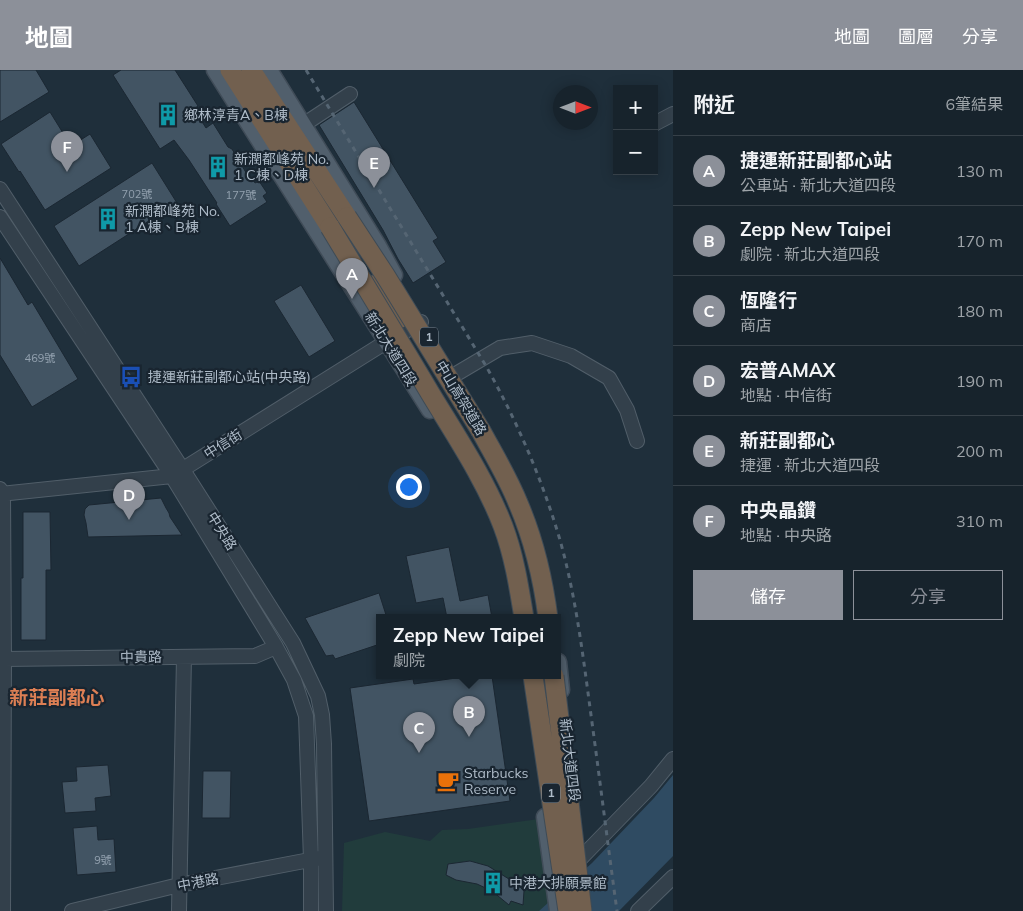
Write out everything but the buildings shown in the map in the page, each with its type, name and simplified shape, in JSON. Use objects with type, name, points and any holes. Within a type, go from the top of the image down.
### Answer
[{"type":"highway","name":"中山高架道路","points":[[230,70],[330,227],[455,433],[491,497],[510,547],[523,614]]},
{"type":"highway","name":"中山高架道路","points":[[250,70],[385,276],[482,432],[502,468],[518,503],[532,542],[544,588],[547,614]]},
{"type":"highway","points":[[330,227],[399,319],[498,487],[509,510],[522,547],[535,614]]},
{"type":"highway","name":"1","points":[[533,679],[567,911]]},
{"type":"highway","points":[[543,679],[564,844],[578,863]]},
{"type":"highway","name":"1","points":[[554,679],[582,911]]},
{"type":"main road","name":"新北大道四段","points":[[215,70],[446,435],[481,494],[492,519],[505,558],[516,614]]},
{"type":"main road","name":"1","points":[[242,70],[336,215],[438,353],[508,468],[529,514],[544,562],[552,614]]},
{"type":"main road","name":"1","points":[[269,70],[378,246],[418,324]]},
{"type":"main road","points":[[446,435],[446,425],[453,418],[474,413]]},
{"type":"main road","name":"1","points":[[525,679],[558,911]]},
{"type":"main road","name":"新北大道四段","points":[[560,679],[578,863],[578,911]]},
{"type":"main road","name":"新北大道四段","points":[[573,911],[578,863]]},
{"type":"main road","name":"新北大道四段","points":[[578,863],[590,911]]},
{"type":"main road","name":"1","points":[[554,884],[564,901],[567,911]]},
{"type":"street","points":[[303,125],[350,94]]},
{"type":"street","points":[[658,122],[673,114]]},
{"type":"street","name":"中央路","points":[[0,189],[177,473],[294,680],[306,716],[311,911]]},
{"type":"street","name":"中央路","points":[[0,217],[5,237],[177,473],[293,643],[318,696],[324,744],[326,911]]},
{"type":"street","points":[[5,237],[23,226]]},
{"type":"street","name":"中信街","points":[[1,493],[177,473],[418,324]]},
{"type":"street","points":[[452,378],[500,348],[532,343],[572,356],[609,378],[627,410],[637,442]]},
{"type":"street","points":[[1,493],[4,659],[3,911]]},
{"type":"street","name":"中貴路","points":[[4,659],[255,656],[276,646]]},
{"type":"street","points":[[179,911],[184,657]]},
{"type":"street","points":[[554,884],[578,863],[651,786],[673,758]]},
{"type":"street","name":"中港路","points":[[72,911],[179,885],[326,857]]},
{"type":"street","points":[[638,911],[673,877]]},
{"type":"green space","points":[[539,819],[553,911],[342,911],[344,843],[385,832],[430,841],[442,830],[468,829]]},
{"type":"water","points":[[673,775],[673,856],[619,911],[539,911],[592,863],[654,798]]},
{"type":"railway","points":[[306,70],[486,366],[508,408],[537,473],[560,540],[575,605],[617,911]]},
{"type":"place","name":"鄉林淳青A、B棟","points":[[168,115]]},
{"type":"place","name":"新潤都峰苑 No. 1 C棟、D棟","points":[[218,167]]},
{"type":"place","name":"中央晶鑽","points":[[67,172]]},
{"type":"place","name":"新莊副都心","points":[[374,188]]},
{"type":"place","name":"新潤都峰苑 No. 1 A棟、B棟","points":[[108,219]]},
{"type":"place","name":"捷運新莊副都心站","points":[[352,299]]},
{"type":"place","name":"捷運新莊副都心站(中央路)","points":[[131,377]]},
{"type":"place","name":"宏普AMAX","points":[[129,520]]},
{"type":"place","name":"Zepp New Taipei","points":[[469,737]]},
{"type":"place","name":"恆隆行","points":[[419,753]]},
{"type":"place","name":"Starbucks Reserve","points":[[448,781]]},
{"type":"place","name":"中港大排願景館","points":[[493,883]]},
{"type":"district","name":"新莊副都心","points":[[57,697]]}]
